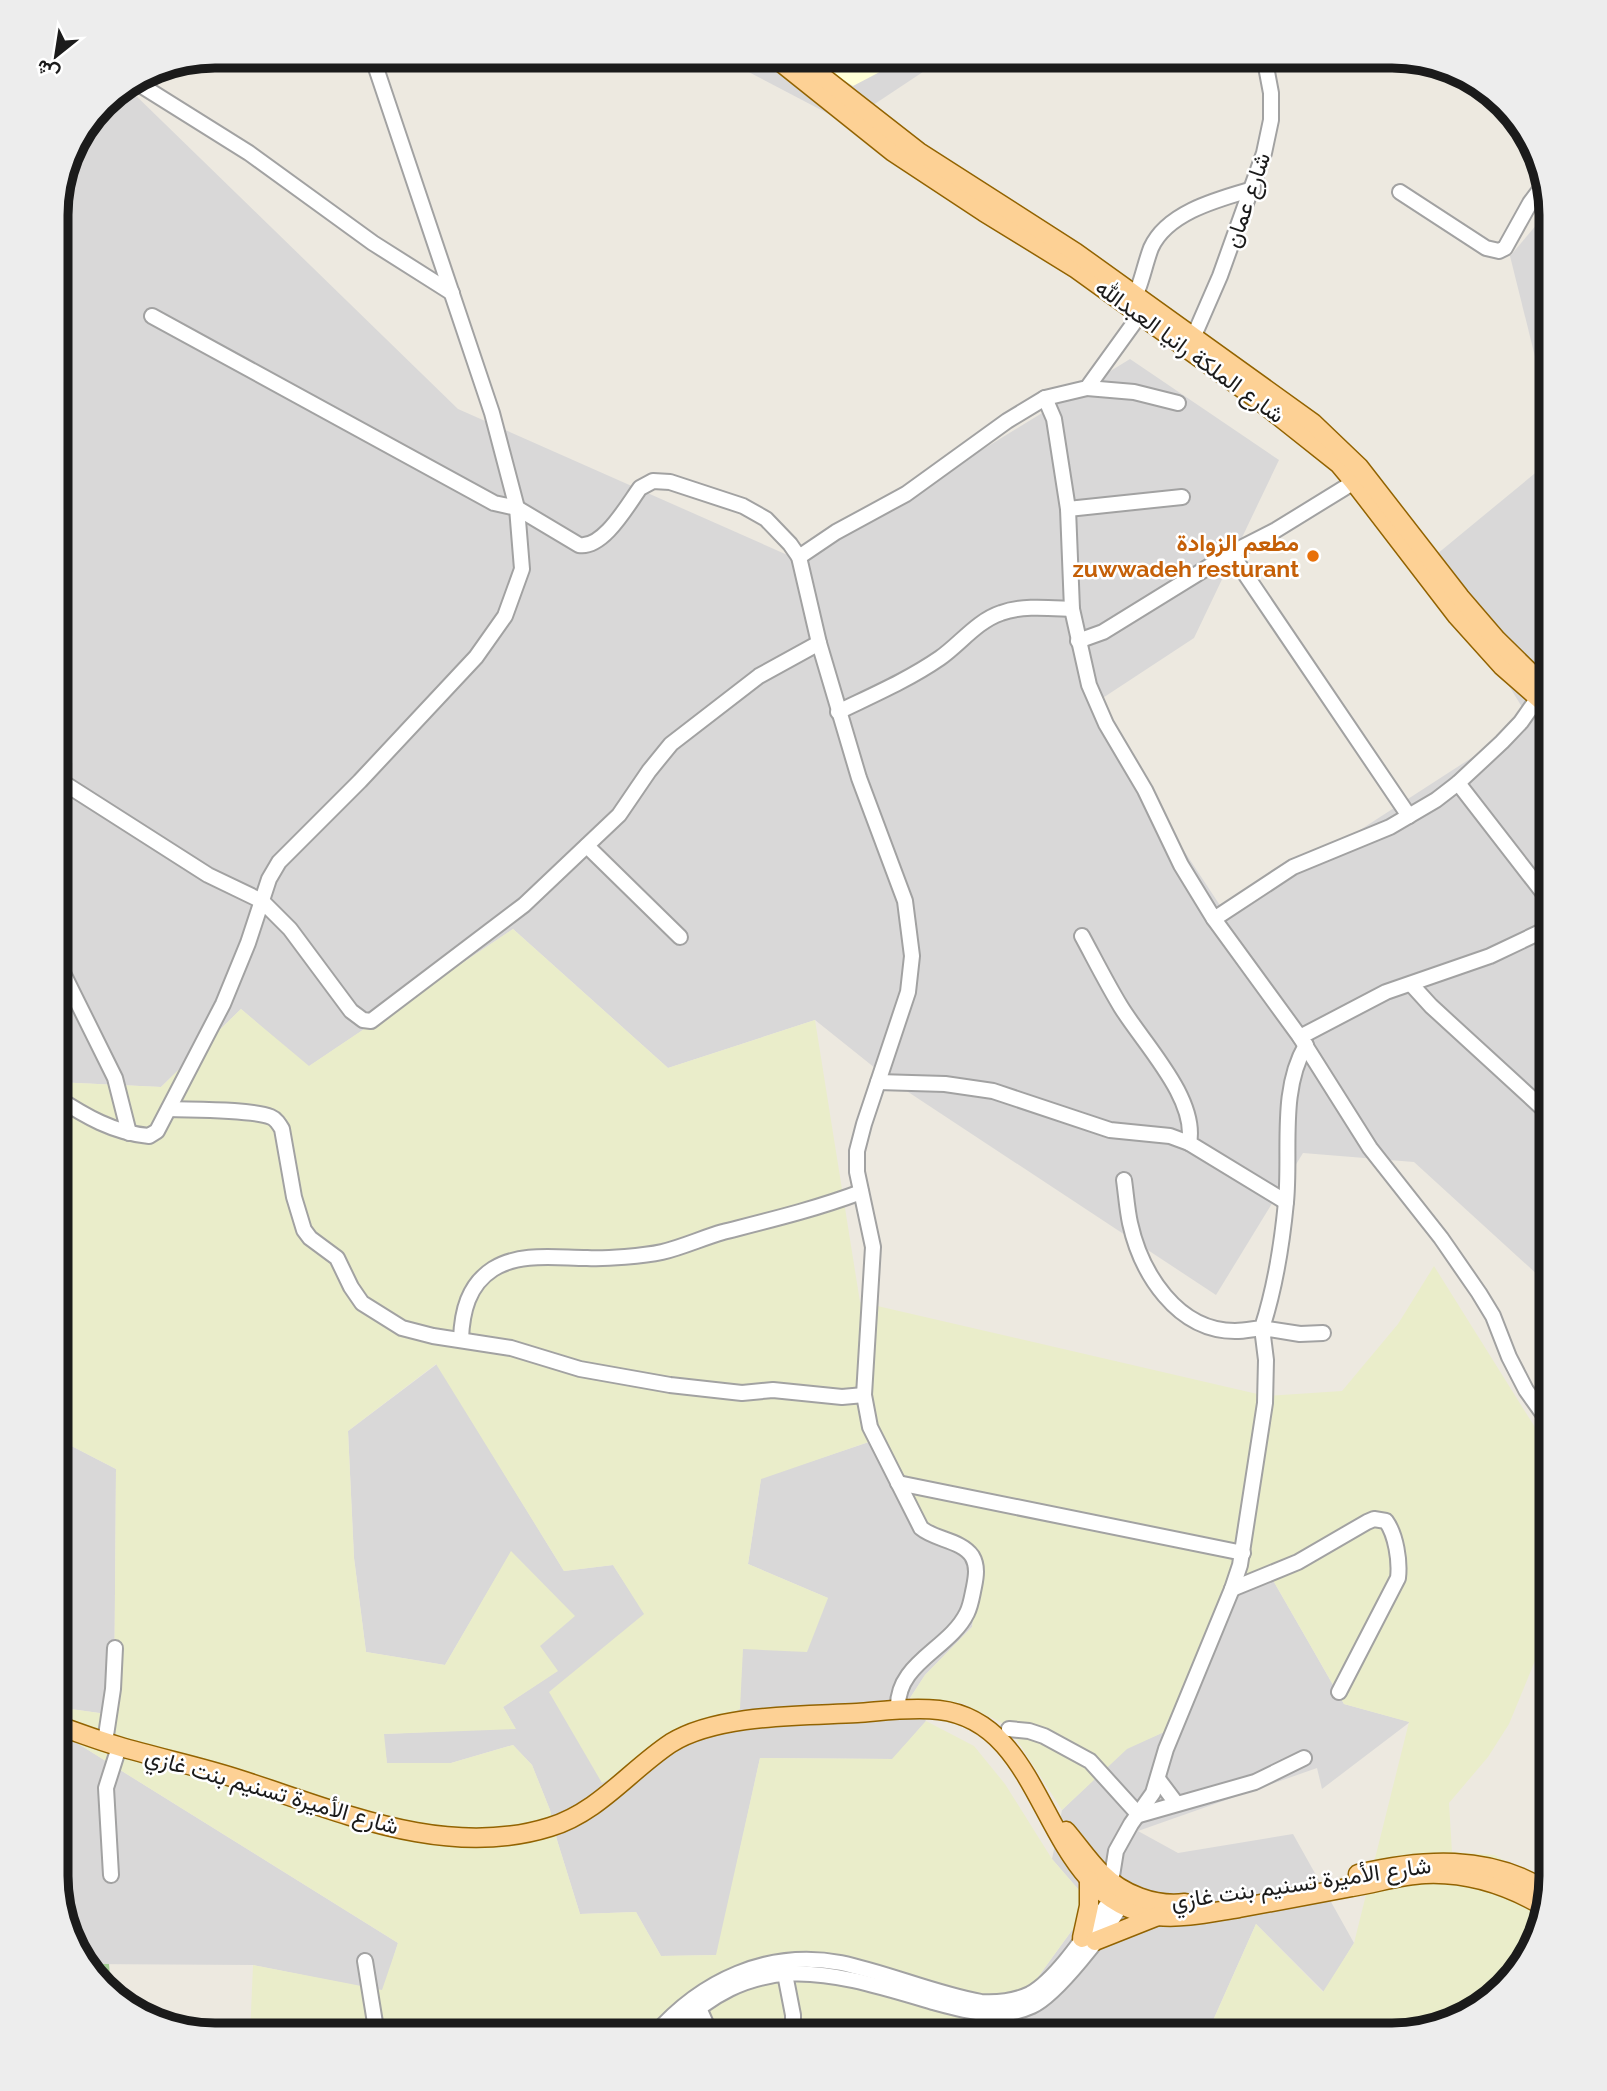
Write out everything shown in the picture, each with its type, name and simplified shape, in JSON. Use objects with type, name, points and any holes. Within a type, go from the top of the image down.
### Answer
[{"type":"main road","name":"شارع الملكة رانيا العبدالله","points":[[789,69],[893,152],[1075,268],[1261,402],[1324,452],[1354,482],[1457,616],[1502,666],[1539,688]]},
{"type":"main road","name":"شارع الملكة رانيا العبدالله","points":[[813,69],[919,152],[1075,252],[1313,424],[1342,450],[1460,597],[1539,685]]},
{"type":"main road","name":"شارع الأميرة تسنيم بنت غازي","points":[[68,1729],[236,1778],[383,1826],[436,1834],[510,1836],[549,1827],[580,1814],[668,1745],[702,1728],[745,1721],[898,1710],[939,1710],[976,1723],[998,1740],[1019,1764],[1060,1840],[1089,1880],[1158,1916],[1218,1911],[1425,1874],[1488,1881],[1536,1902]]},
{"type":"main road","name":"شارع الأميرة تسنيم بنت غازي","points":[[1045,1808],[1120,1894],[1152,1901],[1179,1904],[1239,1896],[1430,1862],[1464,1863],[1493,1868],[1538,1886]]},
{"type":"main road","points":[[1089,1880],[1088,1939],[1158,1916]]},
{"type":"street","points":[[68,1104],[98,1122],[129,1133],[153,1134],[169,1109],[223,1004],[248,943],[269,878],[279,862],[360,781],[476,657],[497,630],[513,598],[522,569],[517,508],[492,413],[376,69]]},
{"type":"street","name":"شارع عمان","points":[[1193,338],[1203,319],[1253,189],[1271,120],[1271,93],[1266,69]]},
{"type":"street","points":[[144,87],[250,153],[373,243],[453,293]]},
{"type":"street","points":[[1138,289],[1152,246],[1165,229],[1199,206],[1253,189]]},
{"type":"street","points":[[1400,192],[1486,248],[1499,251],[1505,248],[1537,194]]},
{"type":"street","points":[[152,316],[494,503],[517,508],[579,545],[590,545],[601,538],[640,488],[653,481],[670,482],[756,512],[777,530],[799,557],[838,712],[859,778],[905,901],[911,942],[908,992],[863,1124],[857,1151],[857,1172],[872,1235],[873,1258],[864,1395],[870,1427],[921,1528],[969,1553],[977,1571],[968,1612],[908,1675],[900,1688],[898,1710]]},
{"type":"street","points":[[1087,388],[1139,316]]},
{"type":"street","points":[[799,557],[836,532],[906,494],[1007,421],[1045,398],[1087,388],[1134,392],[1178,403]]},
{"type":"street","points":[[1045,398],[1054,419],[1068,509],[1072,609],[1089,685],[1106,724],[1145,790],[1181,865],[1214,919],[1303,1041],[1370,1148],[1441,1238],[1479,1293],[1493,1316],[1509,1357],[1539,1408]]},
{"type":"street","points":[[1078,641],[1103,632],[1231,553],[1276,530],[1354,482]]},
{"type":"street","points":[[1068,509],[1182,497]]},
{"type":"street","points":[[1231,553],[1409,816]]},
{"type":"street","points":[[838,712],[899,683],[940,658],[991,617],[1029,608],[1072,609]]},
{"type":"street","points":[[69,786],[208,875],[262,901],[290,929],[351,1011],[359,1018],[371,1021],[502,924],[587,846],[619,815],[671,744],[759,676],[819,643]]},
{"type":"street","points":[[1214,919],[1293,867],[1390,827],[1409,816],[1458,783],[1539,702]]},
{"type":"street","points":[[1458,783],[1539,888]]},
{"type":"street","points":[[587,846],[680,937]]},
{"type":"street","points":[[682,2023],[699,2008],[736,1986],[785,1973],[807,1972],[838,1976],[949,2007],[1001,2014],[1024,2009],[1054,1990],[1120,1894],[1116,1851],[1149,1800],[1158,1779],[1166,1749],[1233,1588],[1243,1553],[1266,1392],[1262,1328],[1271,1301],[1286,1202],[1291,1094],[1303,1041],[1386,992],[1490,956],[1539,933]]},
{"type":"street","points":[[1082,936],[1121,1007],[1169,1077],[1190,1124],[1189,1143]]},
{"type":"street","points":[[69,984],[115,1078],[129,1133]]},
{"type":"street","points":[[1411,984],[1431,1006],[1539,1105]]},
{"type":"street","points":[[878,1082],[982,1088],[1110,1130],[1170,1136],[1189,1143],[1286,1202]]},
{"type":"street","points":[[169,1109],[251,1114],[274,1119],[282,1129],[290,1179],[302,1226],[310,1238],[337,1258],[358,1298],[370,1309],[402,1328],[433,1336],[511,1348],[580,1369],[670,1385],[742,1393],[773,1390],[842,1397],[864,1395]]},
{"type":"street","points":[[1124,1180],[1130,1224],[1149,1272],[1166,1298],[1183,1314],[1216,1329],[1235,1331],[1262,1328],[1300,1334],[1323,1333]]},
{"type":"street","points":[[461,1339],[464,1310],[470,1295],[492,1269],[512,1261],[664,1252],[722,1233],[822,1207],[862,1192]]},
{"type":"street","points":[[898,1483],[1243,1553]]},
{"type":"street","points":[[1233,1588],[1298,1562],[1367,1522],[1381,1519],[1386,1521],[1390,1526],[1398,1560],[1398,1578],[1339,1692]]},
{"type":"street","points":[[111,1875],[106,1788],[112,1744],[115,1648]]},
{"type":"street","points":[[1009,1729],[1044,1736],[1090,1761],[1139,1815]]},
{"type":"street","points":[[1139,1815],[1255,1782],[1304,1758]]},
{"type":"street","points":[[1158,1779],[1176,1803]]},
{"type":"street","points":[[666,2023],[680,2009],[722,1979],[748,1969],[788,1961],[838,1963],[967,1999],[991,2002],[1011,2000],[1039,1987],[1088,1939]]},
{"type":"street","points":[[365,1961],[375,2023]]},
{"type":"street","points":[[785,1973],[793,2023]]},
{"type":"street","points":[[699,2008],[706,2023]]},
{"type":"shaded area","points":[[743,69],[927,69],[846,123]]},
{"type":"shaded area","points":[[825,69],[885,69],[853,86]]},
{"type":"shaded area","points":[[134,93],[458,409],[801,561],[1130,359],[1279,460],[1194,638],[1089,707],[1227,916],[1530,720],[1431,559],[1539,470],[1539,1276],[1414,1162],[1303,1153],[1216,1295],[890,1080],[815,1020],[668,1068],[513,929],[308,1067],[241,1009],[161,1087],[68,1083],[69,206],[73,177],[83,150],[111,111]]},
{"type":"shaded area","points":[[1539,222],[1539,373],[1510,256]]},
{"type":"shaded area","points":[[513,929],[668,1068],[815,1020],[860,1302],[1266,1396],[1342,1391],[1398,1324],[1434,1266],[1539,1434],[1539,1651],[1509,1724],[1488,1757],[1449,1803],[1452,1852],[1494,1855],[1539,1878],[1534,1914],[1528,1932],[1514,1957],[1489,1986],[1473,1998],[1457,2008],[1430,2018],[1392,2023],[1212,2023],[1256,1924],[1323,1992],[1354,1943],[1409,1722],[1344,1704],[1270,1575],[1226,1593],[1173,1728],[1127,1749],[1062,1810],[1008,1726],[962,1703],[910,1698],[925,1675],[972,1627],[981,1566],[925,1529],[880,1438],[761,1479],[748,1564],[828,1598],[807,1652],[743,1649],[740,1709],[602,1783],[549,1692],[644,1614],[613,1565],[564,1571],[436,1364],[348,1431],[354,1558],[366,1652],[445,1665],[511,1551],[575,1616],[540,1646],[558,1671],[503,1707],[516,1729],[384,1734],[387,1763],[451,1763],[513,1745],[532,1765],[550,1810],[580,1914],[636,1912],[661,1956],[716,1955],[760,1758],[892,1759],[926,1721],[974,1746],[1005,1784],[1052,1859],[1091,1904],[1033,1984],[1000,2023],[251,2023],[253,1965],[382,1990],[398,1943],[68,1738],[68,1709],[114,1715],[116,1469],[68,1444],[68,1083],[161,1087],[241,1009],[309,1066]]},
{"type":"shaded area","points":[[437,1364],[564,1571],[613,1565],[645,1614],[743,1648],[828,1598],[748,1564],[761,1478],[881,1438],[981,1566],[972,1627],[925,1675],[910,1698],[926,1721],[893,1759],[760,1758],[717,1955],[661,1956],[636,1912],[580,1914],[550,1810],[532,1765],[513,1745],[451,1763],[387,1764],[383,1734],[515,1728],[503,1707],[557,1671],[539,1646],[511,1552],[445,1665],[366,1652],[354,1558],[348,1431]]},
{"type":"shaded area","points":[[68,1444],[116,1469],[114,1715],[68,1709]]},
{"type":"shaded area","points":[[1270,1575],[1344,1704],[1410,1722],[1322,1789],[1317,1768],[1138,1831],[1178,1853],[1293,1834],[1354,1943],[1324,1992],[1256,1924],[1212,2023],[1015,2023],[1033,1984],[1091,1904],[1052,1859],[1062,1810],[1127,1748],[1173,1728],[1226,1593]]},
{"type":"shaded area","points":[[68,1738],[398,1943],[383,1991],[253,1965],[98,1964],[79,1932],[70,1895]]},
{"type":"green space","points":[[98,1964],[109,1964],[110,1978]]},
{"type":"place","name":"مطعم الزوادة zuwwadeh resturant","points":[[1313,556]]}]
